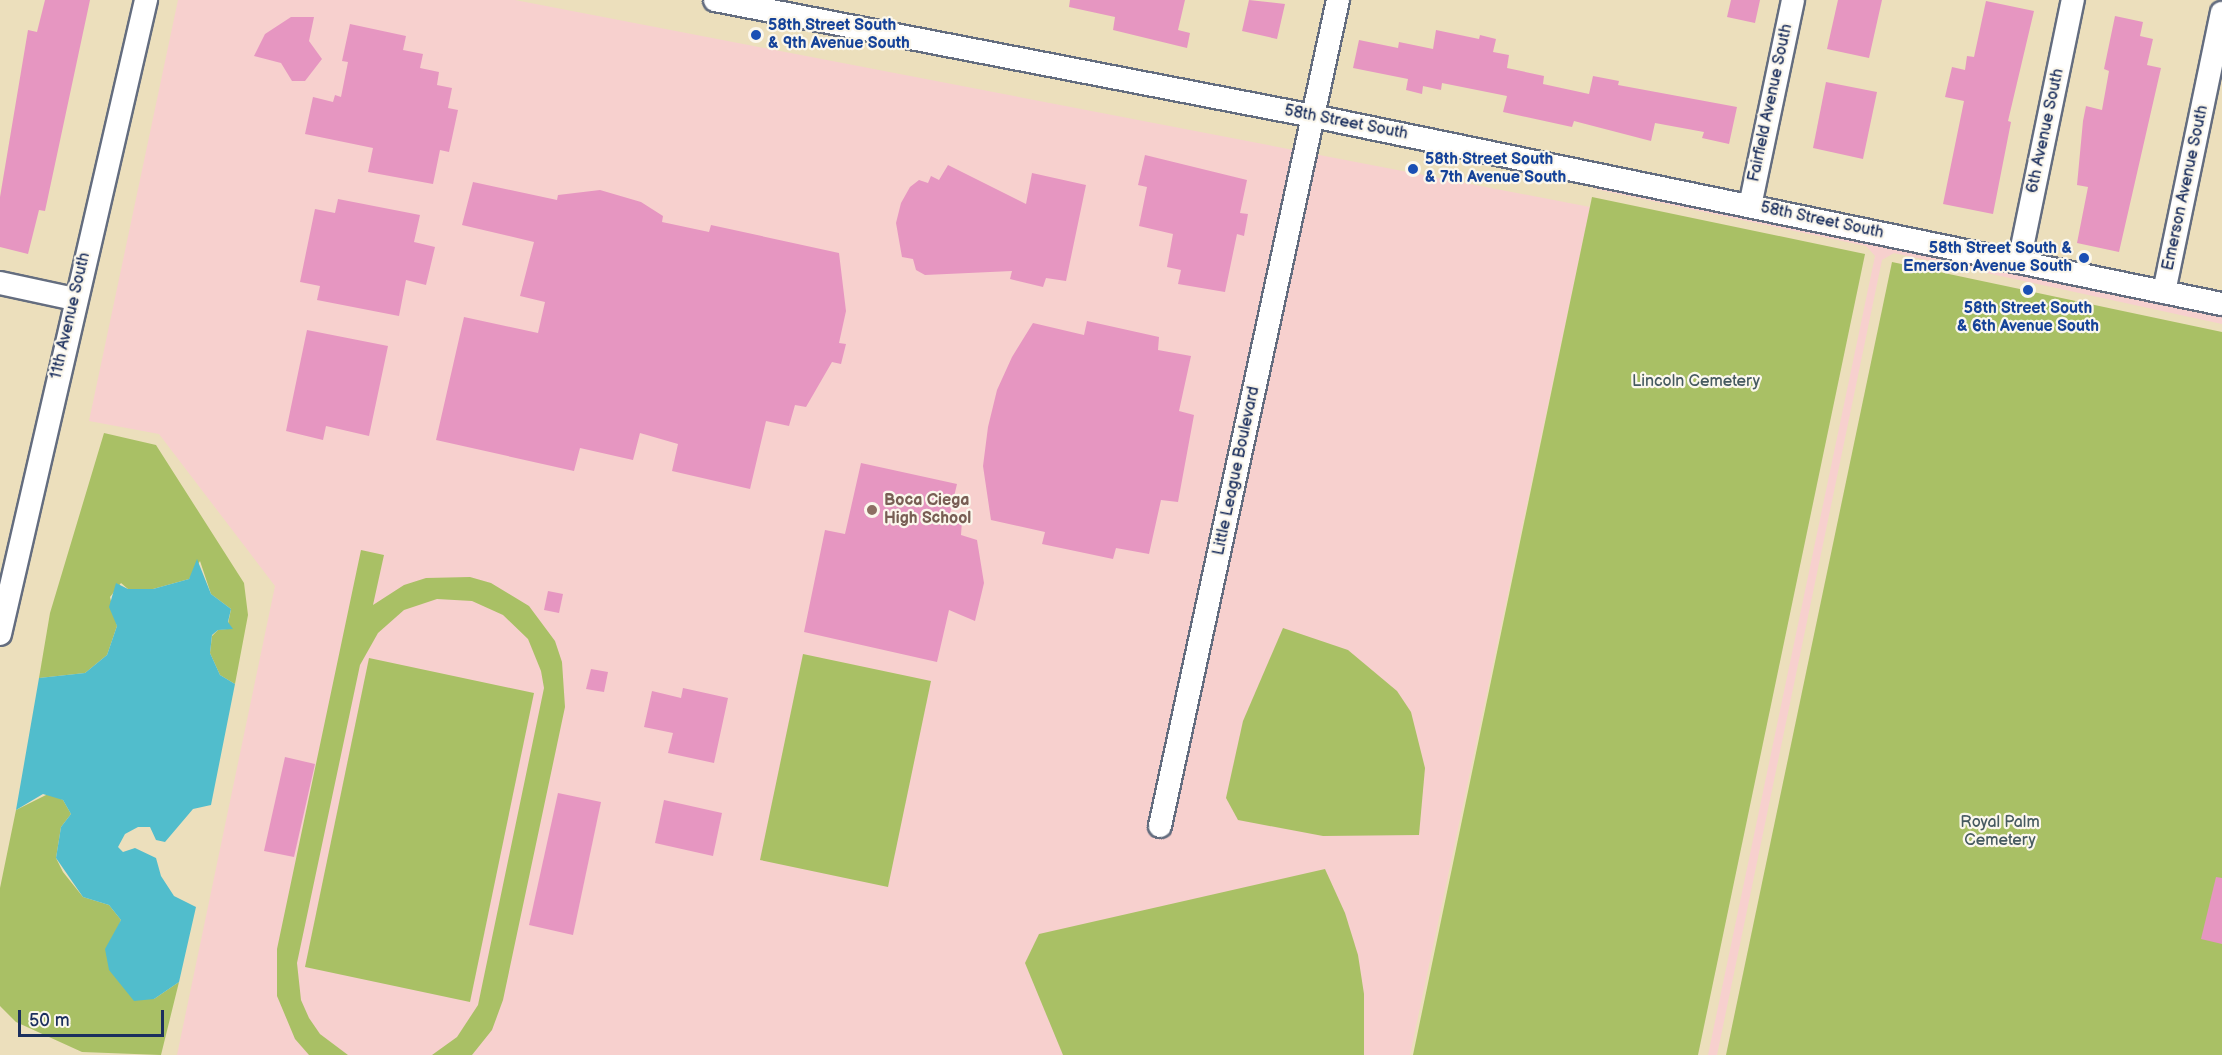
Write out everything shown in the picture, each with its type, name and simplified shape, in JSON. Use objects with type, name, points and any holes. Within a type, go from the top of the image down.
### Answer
[{"type":"street","name":"11th Avenue South","points":[[0,634],[74,298],[146,0]]},
{"type":"street","name":"58th Street South","points":[[715,0],[749,4],[1313,116],[2222,303]]},
{"type":"street","name":"Little League Boulevard","points":[[1160,826],[1338,0]]},
{"type":"street","name":"Fairfield Avenue South","points":[[1749,206],[1793,0]]},
{"type":"street","name":"6th Avenue South","points":[[2019,262],[2073,0]]},
{"type":"street","name":"Emerson Avenue South","points":[[2164,292],[2222,13]]},
{"type":"street","points":[[0,283],[74,298]]},
{"type":"shaded area","name":"Boca Ciega High School","points":[[178,0],[515,0],[1590,207],[1410,1055],[177,1055],[275,586],[159,434],[89,421]]},
{"type":"shaded area","points":[[1597,185],[2222,314],[2222,324],[1894,253],[1882,260],[1717,1055],[1708,1055],[1875,256],[1866,246],[1595,189]]},
{"type":"green space","name":"Lincoln Cemetery","points":[[1592,197],[1865,254],[1698,1055],[1413,1055]]},
{"type":"green space","name":"Royal Palm Cemetery","points":[[1892,262],[2222,332],[2222,1055],[1726,1055]]},
{"type":"green space","points":[[104,433],[156,445],[244,583],[248,615],[235,684],[220,675],[210,653],[212,636],[218,630],[227,629],[231,609],[211,594],[200,561],[189,579],[153,589],[128,589],[121,583],[110,597],[117,626],[107,655],[85,673],[39,678],[50,613]]},
{"type":"green space","points":[[361,550],[384,555],[373,605],[404,585],[426,578],[470,577],[491,583],[529,606],[555,641],[562,662],[565,707],[503,1000],[492,1030],[472,1055],[432,1055],[457,1037],[478,1005],[544,688],[541,671],[528,639],[503,615],[472,601],[437,599],[404,610],[378,633],[360,665],[297,963],[301,1000],[309,1018],[320,1034],[348,1055],[309,1055],[295,1039],[277,996],[277,949]]},
{"type":"green space","points":[[1283,628],[1348,650],[1397,691],[1411,712],[1425,768],[1419,835],[1323,836],[1238,820],[1226,798],[1243,721]]},
{"type":"green space","points":[[803,654],[931,681],[888,887],[760,860]]},
{"type":"green space","points":[[369,658],[534,693],[470,1002],[305,967]]},
{"type":"green space","points":[[50,793],[63,800],[71,814],[61,827],[56,858],[63,872],[83,897],[109,905],[121,920],[114,937],[154,999],[179,982],[161,1055],[82,1052],[16,1022],[0,1006],[0,888],[16,810]]},
{"type":"green space","points":[[1325,869],[1345,913],[1358,955],[1364,994],[1364,1055],[1063,1055],[1025,963],[1039,934]]},
{"type":"water","points":[[197,559],[211,594],[231,609],[228,622],[233,629],[218,630],[212,635],[210,653],[220,675],[235,684],[211,805],[193,809],[165,842],[156,840],[150,827],[138,827],[125,834],[118,847],[123,852],[135,848],[156,858],[161,876],[174,896],[196,907],[179,982],[154,999],[134,1001],[109,970],[105,949],[121,920],[109,905],[83,897],[56,858],[61,827],[71,814],[63,800],[43,794],[16,810],[39,678],[85,673],[107,655],[117,626],[109,607],[116,583],[128,589],[153,589],[189,579]]},
{"type":"building","points":[[45,0],[90,0],[45,211],[39,210],[28,254],[0,247],[0,197],[28,30],[37,32]]},
{"type":"building","points":[[1070,0],[1185,0],[1178,30],[1190,33],[1187,48],[1113,30],[1115,17],[1069,7]]},
{"type":"building","points":[[1249,0],[1285,4],[1277,39],[1242,31]]},
{"type":"building","points":[[1731,0],[1760,0],[1755,23],[1727,17]]},
{"type":"building","points":[[1838,0],[1882,0],[1869,58],[1827,49]]},
{"type":"building","points":[[1986,1],[2034,11],[2008,121],[2011,122],[1993,214],[1943,204],[1964,101],[1945,97],[1952,67],[1965,70],[1967,56],[1974,57]]},
{"type":"building","points":[[2115,16],[2143,22],[2140,36],[2153,39],[2147,65],[2161,68],[2119,252],[2077,243],[2088,187],[2077,185],[2083,121],[2086,106],[2102,110],[2109,71],[2104,69]]},
{"type":"building","points":[[291,17],[314,17],[309,41],[322,59],[305,81],[292,81],[281,63],[254,56],[265,34]]},
{"type":"building","points":[[350,24],[406,36],[403,50],[423,54],[420,68],[439,72],[437,85],[452,88],[448,108],[458,110],[449,152],[440,150],[433,184],[368,172],[373,148],[305,134],[313,97],[333,102],[335,95],[341,97],[348,62],[342,61]]},
{"type":"building","points":[[1436,30],[1479,39],[1480,35],[1496,39],[1493,52],[1509,55],[1507,68],[1544,76],[1543,84],[1589,94],[1593,76],[1619,81],[1618,85],[1737,107],[1729,144],[1702,138],[1704,132],[1655,123],[1651,141],[1574,121],[1572,127],[1503,112],[1507,96],[1442,83],[1441,90],[1423,86],[1422,94],[1406,90],[1408,79],[1353,68],[1359,40],[1398,48],[1399,42],[1433,49]]},
{"type":"building","points":[[1826,82],[1877,92],[1863,159],[1813,148]]},
{"type":"building","points":[[1145,155],[1247,180],[1240,213],[1248,214],[1244,236],[1237,234],[1225,292],[1178,284],[1181,270],[1167,267],[1173,234],[1139,226],[1147,187],[1138,185]]},
{"type":"building","points":[[948,165],[1026,204],[1032,173],[1086,185],[1066,281],[1046,278],[1043,287],[1010,279],[1012,271],[925,275],[916,270],[913,259],[902,257],[896,223],[901,203],[910,187],[919,180],[928,183],[931,176],[939,180]]},
{"type":"building","points":[[473,182],[557,200],[558,195],[600,190],[641,202],[663,216],[662,222],[709,232],[711,225],[839,253],[846,311],[839,343],[846,344],[841,364],[832,362],[806,407],[795,405],[789,426],[766,421],[750,489],[672,471],[678,444],[640,433],[633,460],[580,448],[574,471],[436,440],[464,317],[538,333],[545,302],[520,296],[534,242],[462,225]]},
{"type":"building","points":[[338,199],[420,215],[414,242],[435,247],[426,285],[406,280],[399,316],[317,300],[320,286],[300,282],[315,209],[335,213]]},
{"type":"building","points":[[1087,321],[1159,337],[1158,350],[1191,356],[1179,411],[1194,415],[1178,502],[1161,500],[1149,554],[1116,548],[1113,559],[1042,544],[1045,532],[991,520],[983,466],[988,427],[997,390],[1012,357],[1033,323],[1084,335]]},
{"type":"building","points":[[307,330],[388,346],[369,436],[326,426],[323,440],[286,431]]},
{"type":"building","points":[[861,463],[957,484],[949,518],[962,521],[961,535],[977,540],[984,583],[975,621],[949,610],[937,662],[804,632],[825,530],[845,534]]},
{"type":"building","points":[[548,591],[563,594],[559,613],[544,610]]},
{"type":"building","points":[[591,669],[608,672],[604,692],[586,689]]},
{"type":"building","points":[[683,688],[728,698],[714,763],[668,753],[673,733],[644,727],[652,691],[681,698]]},
{"type":"building","points":[[285,757],[315,764],[294,857],[264,851]]},
{"type":"building","points":[[558,793],[601,802],[573,935],[529,925]]},
{"type":"building","points":[[664,800],[722,813],[713,856],[655,843]]},
{"type":"building","points":[[2216,877],[2222,878],[2222,944],[2201,939]]},
{"type":"place","name":"58th Street South & 9th Avenue South","points":[[756,35]]},
{"type":"place","name":"58th Street South & 7th Avenue South","points":[[1413,169]]},
{"type":"place","name":"58th Street South & Emerson Avenue South","points":[[2084,258]]},
{"type":"place","name":"58th Street South & 6th Avenue South","points":[[2028,290]]},
{"type":"place","name":"Boca Ciega High School","points":[[872,510]]}]
